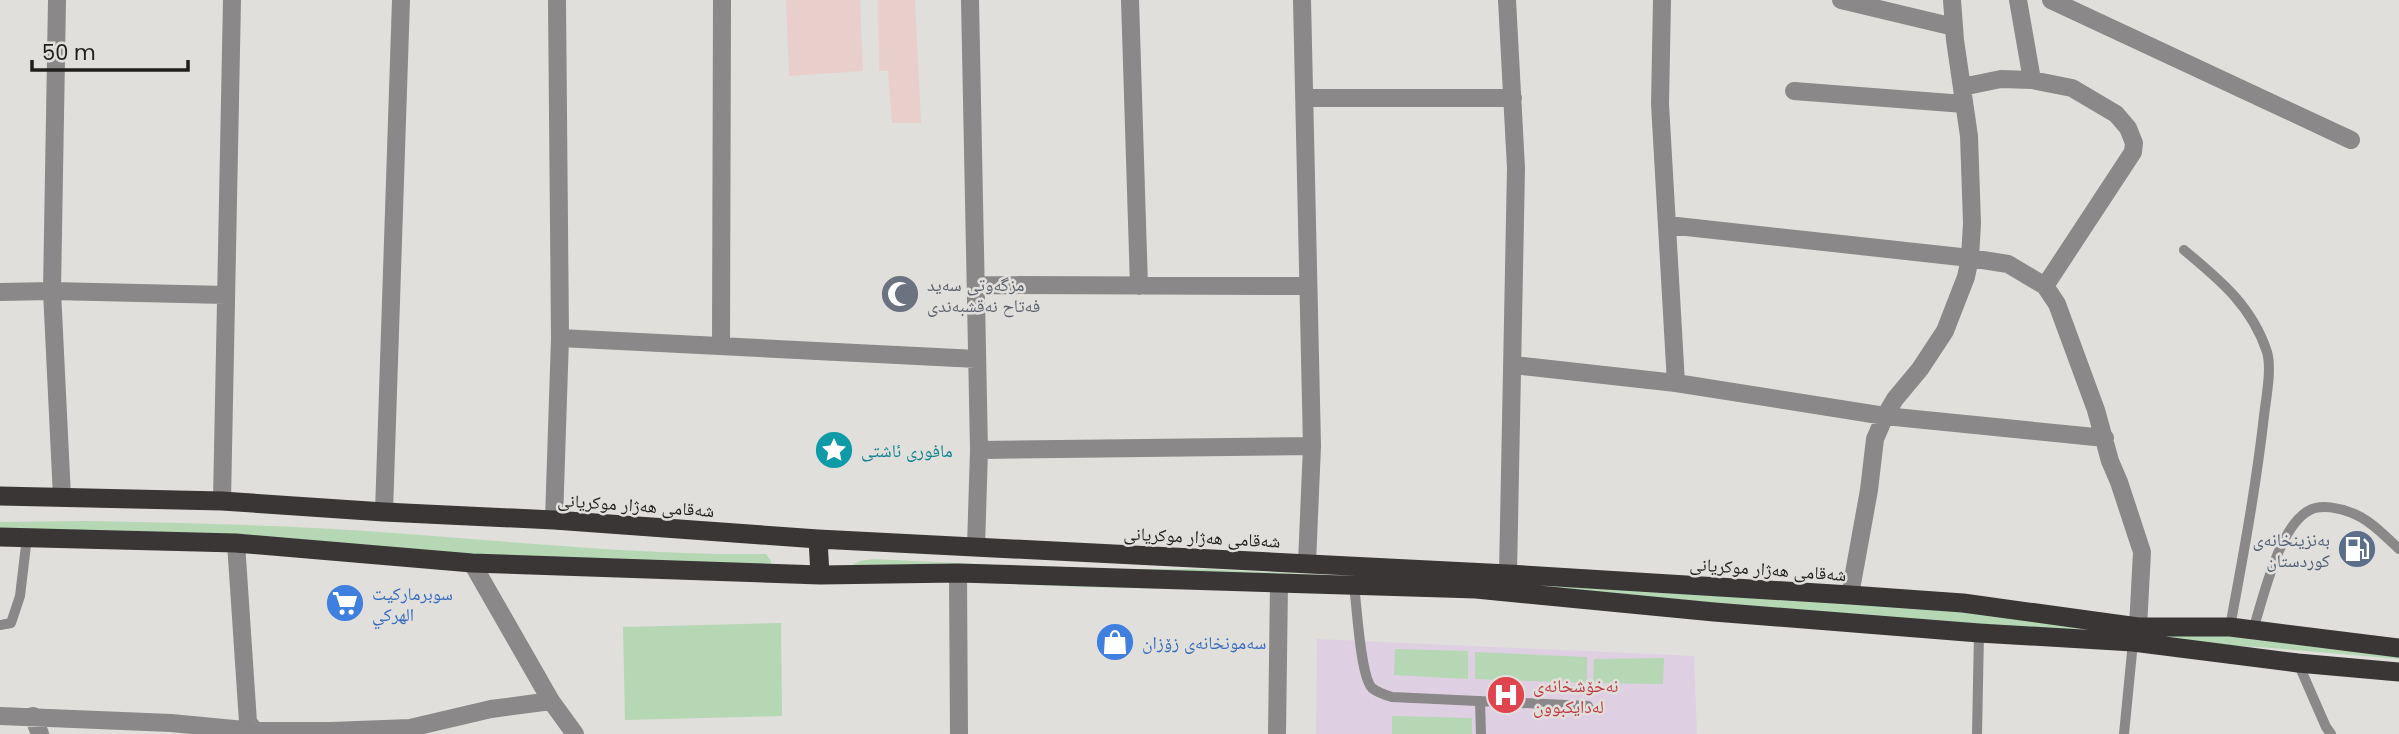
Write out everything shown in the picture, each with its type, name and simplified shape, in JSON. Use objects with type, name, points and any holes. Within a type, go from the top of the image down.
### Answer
[{"type":"highway","name":"شەقامی ھەژار موکریانی","points":[[0,496],[222,501],[554,520],[818,539],[1508,574],[1963,603],[2298,663],[2399,672]]},
{"type":"highway","name":"شەقامی ھەژار موکریانی","points":[[0,537],[236,543],[472,563],[820,575],[958,573],[1476,589],[1979,634],[2135,635],[2230,627],[2399,648]]},
{"type":"highway","points":[[818,539],[820,575]]},
{"type":"street","points":[[57,0],[52,290],[62,497]]},
{"type":"street","points":[[222,501],[232,0]]},
{"type":"street","points":[[384,512],[401,0]]},
{"type":"street","points":[[554,520],[560,338],[556,0]]},
{"type":"street","points":[[721,345],[722,0]]},
{"type":"street","points":[[970,0],[979,450],[976,548]]},
{"type":"street","points":[[1130,0],[1139,286]]},
{"type":"street","points":[[1302,0],[1312,446],[1307,563]]},
{"type":"street","points":[[1507,0],[1516,168],[1508,574]]},
{"type":"street","points":[[1662,0],[1660,104],[1676,383]]},
{"type":"street","points":[[1841,0],[1954,27]]},
{"type":"street","points":[[1850,595],[1869,490],[1875,439],[1885,416],[1945,331],[1966,277],[1970,258],[1972,223],[1969,148],[1952,0]]},
{"type":"street","points":[[2018,0],[2032,79]]},
{"type":"street","points":[[2051,0],[2351,140]]},
{"type":"street","points":[[1794,91],[1963,96],[2001,79],[2032,79],[2072,88],[2116,114],[2129,128],[2134,143],[2133,152],[2045,286]]},
{"type":"street","points":[[1304,98],[1513,98]]},
{"type":"street","points":[[1668,226],[2008,264],[2045,286],[2057,304],[2142,552],[2135,635]]},
{"type":"street","points":[[976,285],[1308,286]]},
{"type":"street","points":[[0,292],[52,290],[226,295]]},
{"type":"street","points":[[560,338],[977,359]]},
{"type":"street","points":[[1514,365],[1676,383],[1885,416],[2105,438]]},
{"type":"street","points":[[979,450],[1312,446]]},
{"type":"street","points":[[236,543],[248,722],[255,731]]},
{"type":"street","points":[[472,563],[551,701],[575,734]]},
{"type":"street","points":[[958,573],[959,734]]},
{"type":"street","points":[[1277,734],[1279,584]]},
{"type":"street","points":[[0,716],[331,733],[410,727],[491,709],[551,701]]},
{"type":"street","points":[[33,716],[40,734]]},
{"type":"lane","points":[[2184,250],[2240,301],[2268,355],[2267,389],[2253,506],[2230,627]]},
{"type":"lane","points":[[2253,630],[2280,547],[2298,519],[2311,509],[2325,506],[2353,513],[2399,548]]},
{"type":"lane","points":[[0,625],[11,624],[20,596],[27,537]]},
{"type":"lane","points":[[1354,586],[1365,672],[1371,687],[1392,697],[1588,706]]},
{"type":"lane","points":[[1977,734],[1979,634]]},
{"type":"lane","points":[[2124,734],[2135,635]]},
{"type":"lane","points":[[2298,663],[2327,732]]},
{"type":"lane","points":[[1480,701],[1481,734]]},
{"type":"shaded area","points":[[786,0],[860,0],[863,71],[789,76]]},
{"type":"shaded area","points":[[878,0],[915,0],[921,123],[892,123],[888,71],[879,71]]},
{"type":"shaded area","name":"نەخۆشخانەی لەدایکبوون","points":[[1317,639],[1694,656],[1697,734],[1316,734]]},
{"type":"green space","points":[[86,521],[317,528],[626,550],[766,554],[771,561],[771,568],[0,535],[0,522]]},
{"type":"green space","points":[[873,559],[1080,569],[1204,569],[1837,599],[2399,652],[2399,659],[1684,605],[1300,591],[1078,587],[873,578],[851,571],[853,564]]},
{"type":"green space","points":[[781,623],[782,716],[625,720],[623,627]]},
{"type":"green space","points":[[1395,649],[1468,651],[1468,679],[1394,675]]},
{"type":"green space","points":[[1475,652],[1587,657],[1587,683],[1475,679]]},
{"type":"green space","points":[[1664,658],[1663,684],[1593,683],[1594,659]]},
{"type":"green space","points":[[1392,716],[1472,718],[1472,734],[1392,734]]},
{"type":"place","name":"مزگەوتی سەید فەتاح نەقشبەندی","points":[[900,294]]},
{"type":"place","name":"مافوری ئاشتی","points":[[834,450]]},
{"type":"place","name":"بەنزینخانەی كوردستان","points":[[2357,549]]},
{"type":"place","name":"سوبرماركيت الهركي","points":[[345,603]]},
{"type":"place","name":"سەمونخانەی زۆزان","points":[[1115,642]]},
{"type":"place","name":"نەخۆشخانەی لەدایکبوون","points":[[1506,695]]}]
